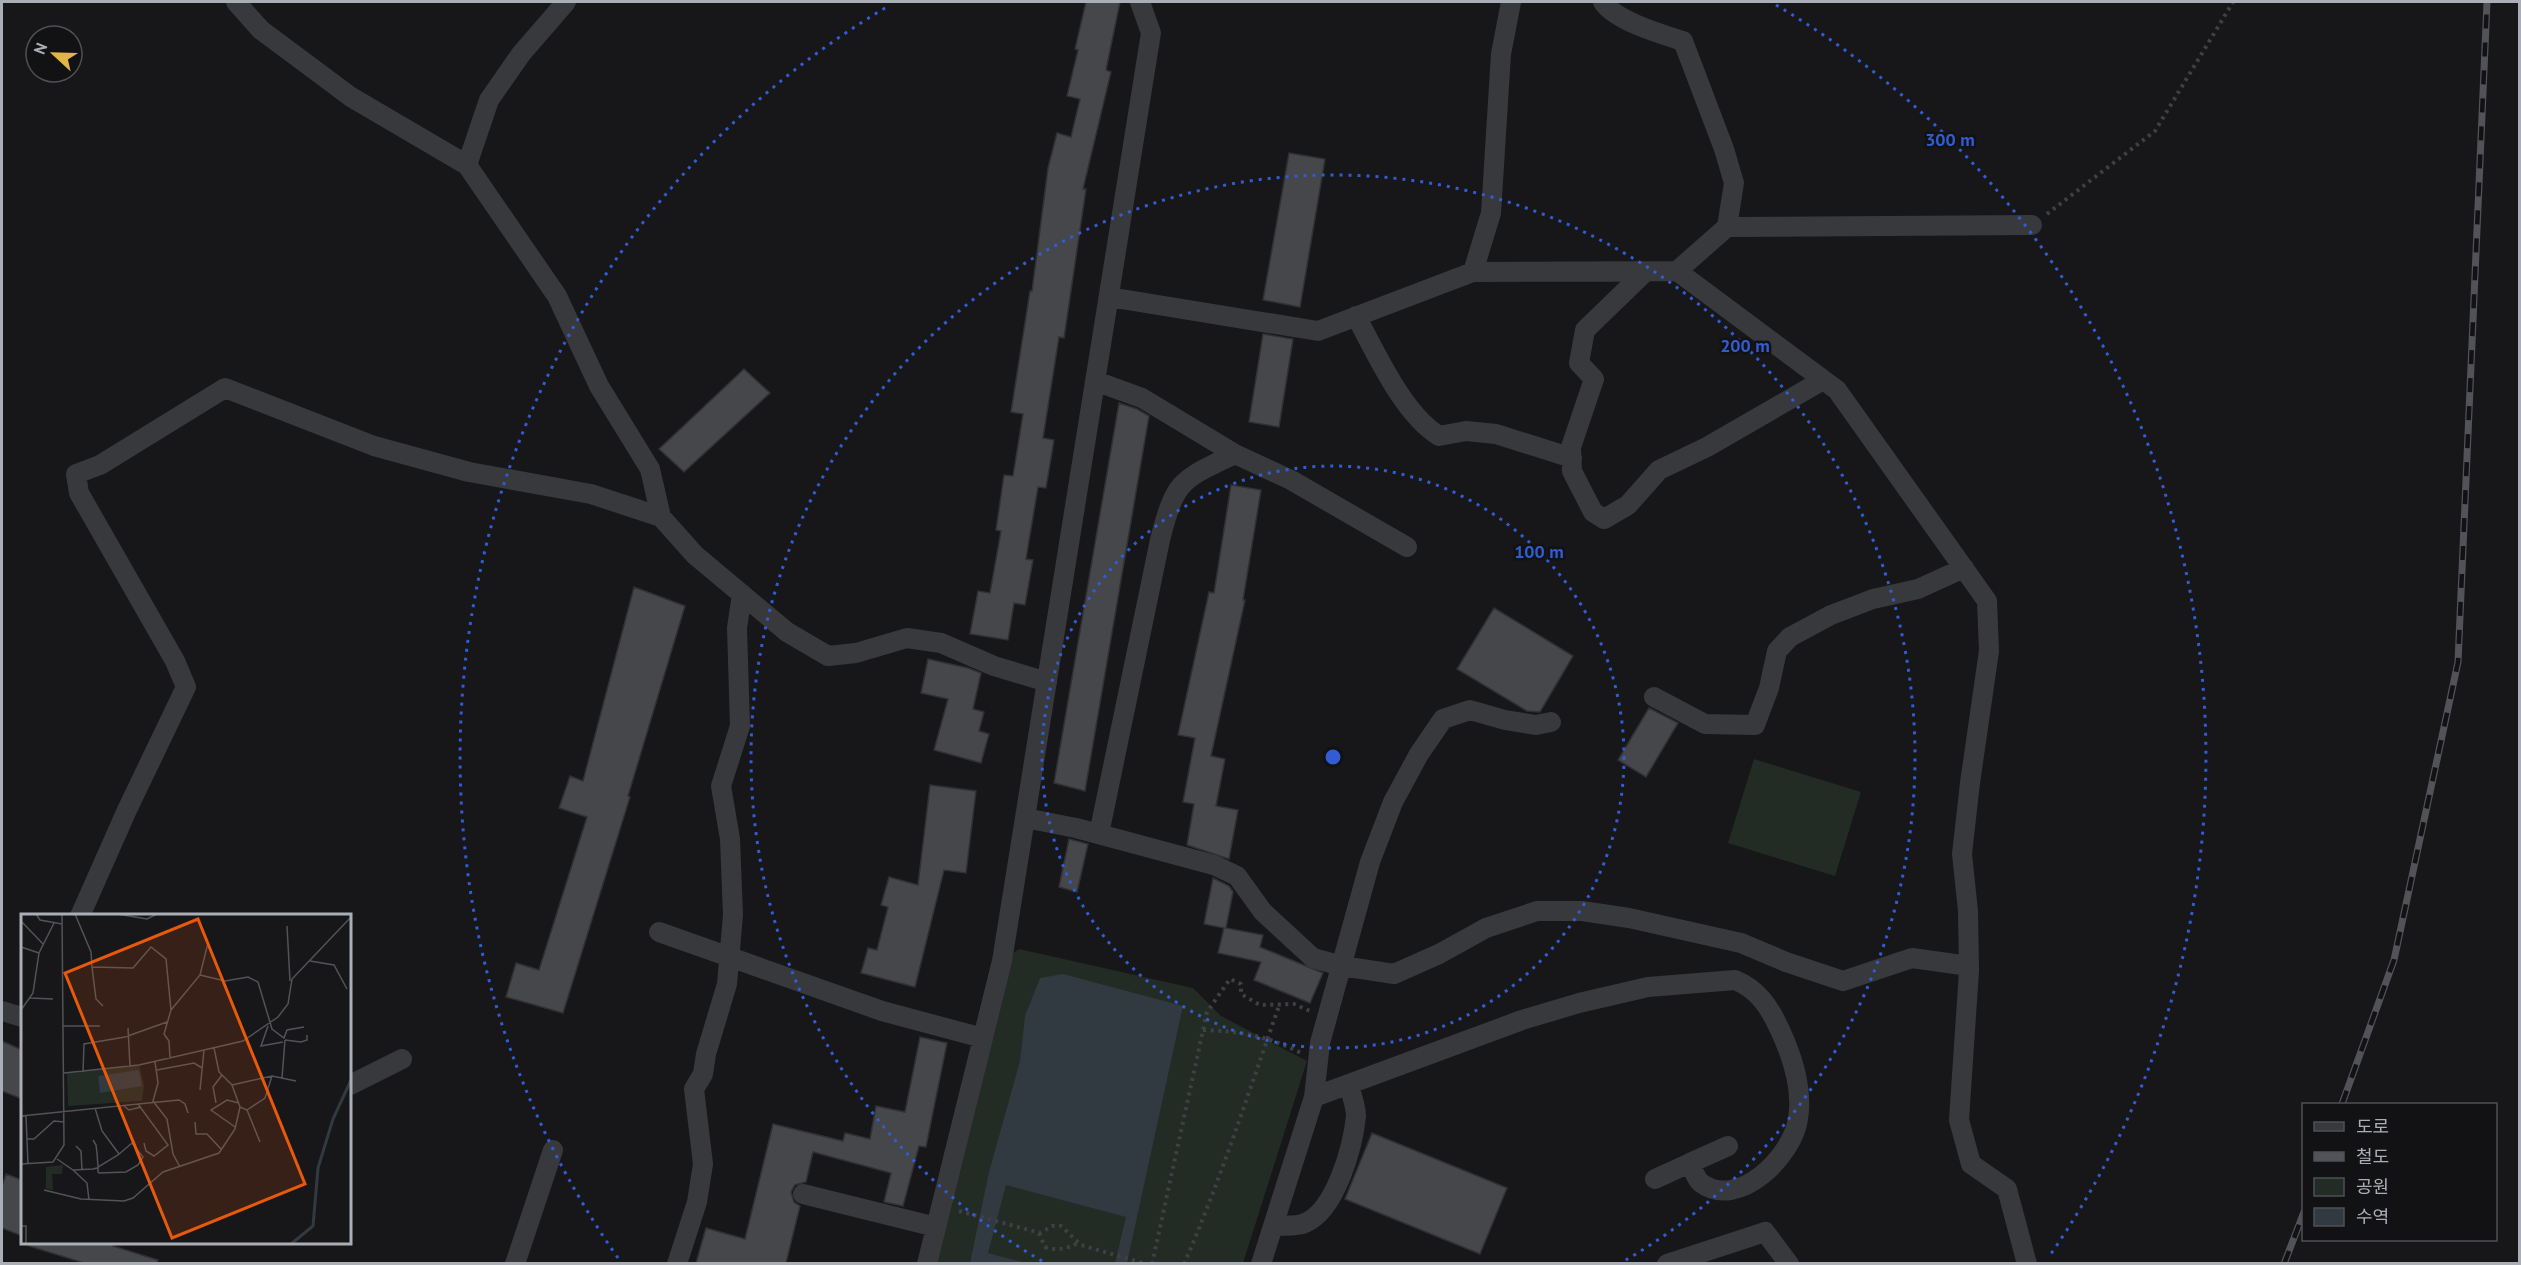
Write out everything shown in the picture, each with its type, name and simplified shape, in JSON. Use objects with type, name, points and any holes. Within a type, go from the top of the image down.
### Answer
[{"type":"street","points":[[236,2],[261,30],[351,97],[467,165],[557,296],[600,386],[650,469],[661,518]]},
{"type":"street","points":[[467,165],[489,100],[521,54],[566,2]]},
{"type":"street","points":[[927,1263],[1002,961],[1151,33],[1140,2]]},
{"type":"street","points":[[1473,272],[1491,213],[1501,54],[1511,2]]},
{"type":"street","points":[[1603,2],[1608,9],[1636,24],[1683,41],[1724,149],[1734,183],[1727,227],[1677,271]]},
{"type":"street","points":[[1727,227],[2032,225]]},
{"type":"street","points":[[1109,297],[1318,331],[1473,272],[1677,271],[1837,390],[1987,601],[1989,651],[1962,855],[1968,911],[1969,966],[1959,1120],[1971,1164],[2007,1189],[2027,1263]]},
{"type":"street","points":[[1645,272],[1585,330],[1579,363],[1594,379],[1571,447],[1572,471],[1593,512],[1604,519],[1628,505],[1659,470],[1707,447],[1823,380]]},
{"type":"street","points":[[1356,316],[1394,386],[1427,429],[1439,436],[1466,431],[1496,434],[1572,458]]},
{"type":"street","points":[[1095,381],[1142,398],[1235,454],[1291,480],[1407,547]]},
{"type":"street","points":[[80,914],[186,687],[175,661],[79,493],[76,474],[100,465],[225,388],[374,446],[469,472],[591,494],[661,518],[695,555],[742,594],[788,632],[828,656],[856,653],[907,638],[941,643],[994,666],[1047,682]]},
{"type":"street","points":[[1099,834],[1170,503],[1183,482],[1203,469],[1235,454]]},
{"type":"street","points":[[1654,697],[1705,724],[1755,725],[1769,688],[1778,651],[1790,637],[1831,615],[1873,599],[1918,589],[1964,568]]},
{"type":"street","points":[[677,1263],[697,1202],[703,1164],[694,1089],[703,1074],[706,1054],[727,984],[733,915],[731,850],[721,786],[740,726],[737,628],[742,594]]},
{"type":"street","points":[[1261,1263],[1314,1097],[1319,1052],[1370,862],[1393,802],[1419,753],[1443,718],[1470,710],[1505,720],[1536,725],[1551,722]]},
{"type":"street","points":[[1025,818],[1099,834],[1214,865],[1237,876],[1263,912],[1313,958],[1342,966],[1394,974],[1439,954],[1486,928],[1537,911],[1582,911],[1629,918],[1741,943],[1786,962],[1843,981],[1912,958],[1969,966]]},
{"type":"street","points":[[660,932],[882,1011],[983,1038]]},
{"type":"street","points":[[1314,1097],[1522,1020],[1579,1003],[1648,987],[1735,980],[1748,985],[1757,993],[1771,1012],[1786,1042],[1797,1077],[1800,1103],[1798,1121],[1792,1141],[1782,1155],[1766,1172],[1740,1188],[1730,1191],[1718,1190],[1700,1182],[1690,1163]]},
{"type":"street","points":[[2,1011],[21,1017]]},
{"type":"street","points":[[351,1084],[402,1059]]},
{"type":"street","points":[[1273,1226],[1305,1223],[1322,1209],[1334,1191],[1345,1165],[1356,1113],[1349,1084]]},
{"type":"street","points":[[1655,1179],[1728,1146]]},
{"type":"street","points":[[515,1263],[553,1150]]},
{"type":"street","points":[[803,1194],[936,1227]]},
{"type":"street","points":[[1667,1263],[1765,1232],[1789,1263]]},
{"type":"path","points":[[2032,225],[2155,131],[2233,2]]},
{"type":"path","points":[[1152,1263],[1203,1030],[1207,1012],[1230,979],[1241,984],[1242,994],[1260,1005],[1294,1004],[1311,1012],[1319,1052],[1268,1037],[1203,1030]]},
{"type":"path","points":[[1184,1263],[1229,1155],[1246,1098],[1281,1003]]},
{"type":"path","points":[[941,1206],[1039,1233],[1052,1226],[1061,1226],[1078,1243],[1146,1263]]},
{"type":"path","points":[[1039,1233],[1045,1247],[1053,1250],[1064,1250],[1078,1243]]},
{"type":"green space","points":[[1754,759],[1861,792],[1835,876],[1728,843]]},
{"type":"green space","points":[[1019,949],[1193,988],[1221,1016],[1307,1061],[1243,1263],[927,1264],[1002,961]]},
{"type":"water","points":[[1063,974],[1183,1006],[1127,1263],[1115,1263],[1126,1217],[1006,1185],[988,1253],[1026,1263],[970,1263],[989,1172],[1020,1061],[1025,1016],[1040,978]]},
{"type":"building","points":[[1086,2],[1120,2],[1106,70],[1111,72],[1083,189],[1086,189],[1064,338],[1059,337],[1043,438],[1054,440],[1046,488],[1038,487],[1026,559],[1033,560],[1025,605],[1014,603],[1008,640],[970,634],[978,591],[990,593],[1001,531],[996,530],[1004,475],[1013,476],[1023,414],[1011,412],[1030,291],[1032,291],[1048,168],[1057,133],[1071,137],[1080,99],[1067,96]]},
{"type":"building","points":[[1289,153],[1325,159],[1300,307],[1263,300]]},
{"type":"building","points":[[1263,334],[1293,339],[1279,427],[1249,422]]},
{"type":"building","points":[[744,369],[770,393],[684,472],[659,449]]},
{"type":"building","points":[[1119,403],[1149,416],[1085,791],[1054,783]]},
{"type":"building","points":[[1231,485],[1261,490],[1243,600],[1245,600],[1211,756],[1225,759],[1216,806],[1238,810],[1229,859],[1187,845],[1194,804],[1183,802],[1195,738],[1178,735],[1209,592],[1214,593]]},
{"type":"building","points":[[634,587],[685,606],[628,796],[630,797],[563,1013],[506,997],[516,963],[539,970],[587,817],[559,808],[570,776],[583,781]]},
{"type":"building","points":[[1494,608],[1573,656],[1540,712],[1527,711],[1457,669]]},
{"type":"building","points":[[928,659],[981,673],[973,709],[984,712],[979,731],[989,734],[981,763],[934,750],[948,699],[921,693]]},
{"type":"building","points":[[1649,708],[1678,723],[1646,777],[1618,760]]},
{"type":"building","points":[[930,785],[976,791],[966,873],[944,870],[915,987],[861,973],[868,948],[877,950],[888,907],[881,905],[889,877],[918,885]]},
{"type":"building","points":[[1069,839],[1088,844],[1077,892],[1059,887]]},
{"type":"building","points":[[1213,878],[1229,886],[1233,892],[1226,928],[1263,935],[1260,947],[1323,973],[1310,1003],[1254,980],[1261,962],[1218,953],[1224,928],[1204,924]]},
{"type":"building","points":[[920,1037],[947,1043],[926,1147],[919,1146],[903,1206],[884,1202],[891,1173],[813,1152],[806,1182],[795,1185],[791,1192],[794,1202],[800,1206],[786,1263],[696,1263],[706,1228],[745,1239],[773,1124],[843,1141],[845,1133],[870,1139],[876,1106],[905,1112]]},
{"type":"building","points":[[2,1041],[21,1050],[21,1099],[2,1091]]},
{"type":"building","points":[[1372,1133],[1507,1188],[1480,1254],[1345,1199]]},
{"type":"building","points":[[6,1174],[21,1180],[21,1236],[2,1228],[2,1186]]},
{"type":"building","points":[[30,1244],[114,1244],[113,1246],[158,1260],[157,1263],[84,1263],[29,1246]]},
{"type":"railway","points":[[2342,1103],[2394,960],[2458,662],[2487,2]]},
{"type":"railway","points":[[2284,1264],[2302,1217]]}]
